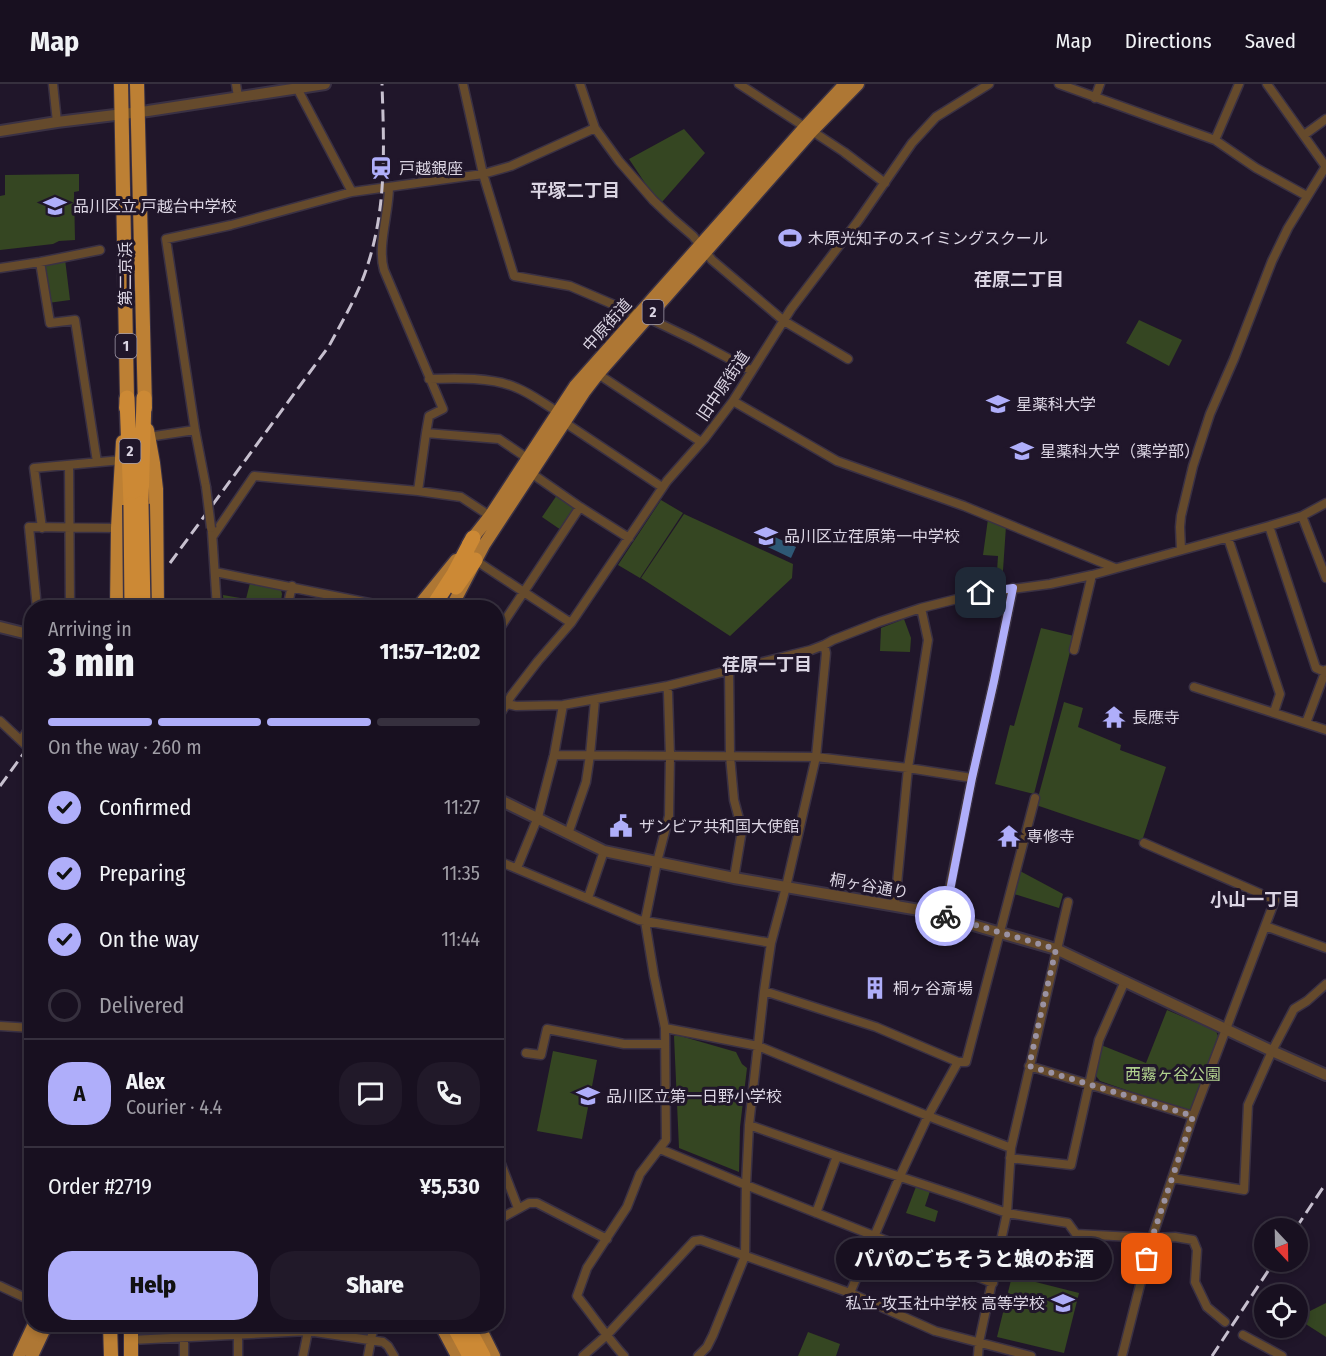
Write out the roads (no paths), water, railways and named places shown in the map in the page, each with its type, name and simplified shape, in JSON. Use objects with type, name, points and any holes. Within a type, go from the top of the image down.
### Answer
[{"type":"highway","name":"第二京浜","points":[[117,600],[118,528],[127,398],[121,84]]},
{"type":"highway","name":"第二京浜","points":[[137,84],[144,398],[156,489],[157,600]]},
{"type":"highway","name":"2","points":[[127,398],[142,600]]},
{"type":"highway","name":"2","points":[[132,600],[136,504],[144,398]]},
{"type":"highway","name":"2","points":[[437,600],[473,538]]},
{"type":"highway","name":"2","points":[[447,600],[475,560]]},
{"type":"highway","points":[[110,1332],[111,1356]]},
{"type":"highway","points":[[131,1332],[131,1356]]},
{"type":"highway","points":[[457,1332],[470,1356]]},
{"type":"highway","points":[[470,1332],[483,1356]]},
{"type":"main road","name":"中原街道","points":[[455,600],[475,560],[531,472],[575,387],[643,316],[845,84]]},
{"type":"main road","name":"中原街道","points":[[808,129],[858,84]]},
{"type":"main road","name":"中原街道","points":[[423,600],[490,516],[527,458],[585,391],[643,316]]},
{"type":"main road","points":[[19,1356],[30,1332]]},
{"type":"main road","points":[[32,1356],[43,1332]]},
{"type":"main road","points":[[444,1332],[457,1356]]},
{"type":"main road","points":[[482,1332],[494,1356]]},
{"type":"street","points":[[52,84],[57,122]]},
{"type":"street","points":[[236,84],[238,97]]},
{"type":"street","points":[[0,131],[326,84]]},
{"type":"street","points":[[464,84],[483,174],[514,276],[570,286],[643,316],[752,371]]},
{"type":"street","points":[[580,84],[595,128],[619,161],[653,200],[693,236],[712,260],[784,321],[848,359]]},
{"type":"street","points":[[739,84],[843,152],[885,183]]},
{"type":"street","name":"旧中原街道","points":[[504,708],[538,661],[572,623],[662,487],[733,401],[784,321],[912,143],[936,117],[989,84]]},
{"type":"street","points":[[1059,84],[1215,140],[1256,168],[1307,196]]},
{"type":"street","points":[[1095,98],[1100,84]]},
{"type":"street","points":[[1215,140],[1239,84]]},
{"type":"street","points":[[1181,550],[1181,516],[1192,466],[1209,414],[1234,359],[1272,261],[1288,228],[1326,167],[1267,84]]},
{"type":"street","points":[[297,88],[352,192]]},
{"type":"street","points":[[1304,135],[1326,119]]},
{"type":"street","points":[[217,600],[206,487],[166,239],[231,225],[352,192],[483,174],[511,166],[595,128]]},
{"type":"street","points":[[389,187],[381,260],[443,410],[429,416],[418,491]]},
{"type":"street","points":[[0,268],[100,250]]},
{"type":"street","points":[[40,262],[50,323],[75,320],[97,462]]},
{"type":"street","points":[[598,374],[701,442]]},
{"type":"street","points":[[429,379],[457,378],[514,386],[662,487]]},
{"type":"street","points":[[733,401],[837,461],[964,506],[1116,568]]},
{"type":"street","points":[[148,437],[195,430]]},
{"type":"street","points":[[426,432],[499,439],[527,458]]},
{"type":"street","points":[[42,528],[34,468],[122,460]]},
{"type":"street","points":[[69,465],[70,600]]},
{"type":"street","points":[[531,472],[629,538]]},
{"type":"street","points":[[212,532],[254,476],[461,497],[490,516]]},
{"type":"street","points":[[504,702],[524,706],[563,705],[667,686],[729,671],[812,650],[879,622],[921,608],[981,593],[1050,584],[1092,575],[1302,516],[1326,503]]},
{"type":"street","points":[[504,622],[580,507]]},
{"type":"street","points":[[1302,516],[1326,578]]},
{"type":"street","points":[[1269,526],[1316,668],[1326,671],[1306,723]]},
{"type":"street","points":[[36,600],[29,527],[118,528]]},
{"type":"street","points":[[1228,538],[1280,694],[1274,712]]},
{"type":"street","points":[[475,560],[572,623]]},
{"type":"street","points":[[215,572],[357,600]]},
{"type":"street","points":[[1074,650],[1092,575]]},
{"type":"street","points":[[289,600],[292,586]]},
{"type":"street","points":[[944,916],[1013,588]]},
{"type":"street","points":[[895,905],[908,768],[928,640],[921,608]]},
{"type":"street","points":[[0,627],[24,633]]},
{"type":"street","points":[[699,1356],[713,1335],[746,1256],[749,1125],[764,992],[771,943],[816,757],[826,653],[824,645]]},
{"type":"street","points":[[729,671],[730,756],[734,800],[742,830],[734,878]]},
{"type":"street","points":[[624,1356],[577,1296],[587,1268],[627,1207],[640,1174],[666,1140],[665,1028],[645,921],[669,816],[670,756],[667,686]]},
{"type":"street","points":[[1194,687],[1326,730]]},
{"type":"street","points":[[568,834],[582,795],[590,754],[595,700]]},
{"type":"street","points":[[517,868],[538,818],[554,755],[563,705]]},
{"type":"street","points":[[0,721],[24,743]]},
{"type":"street","points":[[21,740],[24,736]]},
{"type":"street","points":[[554,755],[816,757],[972,778]]},
{"type":"street","points":[[764,992],[876,1027],[958,1062],[966,1062],[1035,798]]},
{"type":"street","name":"桐ヶ谷通り","points":[[504,802],[604,851],[734,878],[895,905],[944,916],[1056,949],[1326,1076]]},
{"type":"street","points":[[1122,1356],[1152,1238],[1172,1178],[1193,1116],[1275,900],[1144,843]]},
{"type":"street","points":[[588,898],[604,851]]},
{"type":"street","points":[[504,863],[639,920],[771,943]]},
{"type":"street","points":[[978,1356],[1006,1213],[1011,1148],[1068,902]]},
{"type":"street","points":[[1265,926],[1326,948]]},
{"type":"street","points":[[1010,1158],[1071,1165],[1099,1040],[1125,981]]},
{"type":"street","points":[[1172,1178],[1244,1190],[1248,1105],[1294,1009],[1326,984]]},
{"type":"street","points":[[0,1026],[24,1028]]},
{"type":"street","points":[[665,1028],[759,1046],[1011,1148]]},
{"type":"street","points":[[526,1053],[541,1055],[547,1029],[624,1044],[665,1044]]},
{"type":"street","points":[[850,1293],[928,1116],[958,1062]]},
{"type":"street","points":[[1029,1066],[1193,1116]]},
{"type":"street","points":[[749,1125],[1006,1213],[1068,1223],[1076,1233],[1152,1238],[1175,1237],[1193,1240],[1197,1250],[1195,1282],[1207,1307],[1225,1322]]},
{"type":"street","points":[[660,1149],[993,1283]]},
{"type":"street","points":[[816,1213],[837,1156]]},
{"type":"street","points":[[504,1178],[518,1208]]},
{"type":"street","points":[[504,1216],[529,1203],[537,1203],[607,1239]]},
{"type":"street","points":[[583,1356],[607,1335],[694,1241],[701,1240],[850,1293],[935,1332],[1028,1356]]},
{"type":"street","points":[[0,1286],[24,1296]]},
{"type":"street","points":[[131,1340],[290,1332]]},
{"type":"street","points":[[303,1356],[308,1332]]},
{"type":"street","points":[[316,1332],[383,1342],[394,1356]]},
{"type":"street","points":[[368,1356],[372,1332]]},
{"type":"street","points":[[238,1335],[238,1356]]},
{"type":"street","points":[[1243,1335],[1282,1356]]},
{"type":"street","points":[[184,1337],[184,1356]]},
{"type":"water","points":[[762,531],[796,547],[791,558],[757,542]]},
{"type":"railway","points":[[170,563],[329,346],[359,288],[373,244],[381,199],[382,84]]},
{"type":"railway","points":[[0,786],[24,753]]},
{"type":"railway","points":[[1303,1218],[1326,1183]]},
{"type":"railway","points":[[1212,1356],[1267,1272]]},
{"type":"place","name":"戸越銀座","points":[[381,168]]},
{"type":"place","name":"品川区立 戸越台中学校","points":[[55,206]]},
{"type":"place","name":"木原光知子のスイミングスクール","points":[[790,238]]},
{"type":"place","name":"星薬科大学","points":[[998,404]]},
{"type":"place","name":"星薬科大学（薬学部）","points":[[1022,451]]},
{"type":"place","name":"品川区立荏原第一中学校","points":[[766,536]]},
{"type":"place","name":"長應寺","points":[[1114,717]]},
{"type":"place","name":"ザンビア共和国大使館","points":[[621,826]]},
{"type":"place","name":"専修寺","points":[[1009,836]]},
{"type":"place","name":"桐ヶ谷斎場","points":[[875,988]]},
{"type":"place","name":"品川区立第一日野小学校","points":[[588,1096]]},
{"type":"place","name":"パパのごちそうと娘のお酒","points":[[1147,1259]]},
{"type":"place","name":"私立 攻玉社中学校 高等学校","points":[[1063,1303]]},
{"type":"district","name":"平塚二丁目","points":[[575,191]]},
{"type":"district","name":"荏原二丁目","points":[[1019,280]]},
{"type":"district","name":"荏原一丁目","points":[[767,665]]},
{"type":"district","name":"小山一丁目","points":[[1255,900]]},
{"type":"park label","name":"西霧ヶ谷公園","points":[[1173,1074]]}]
